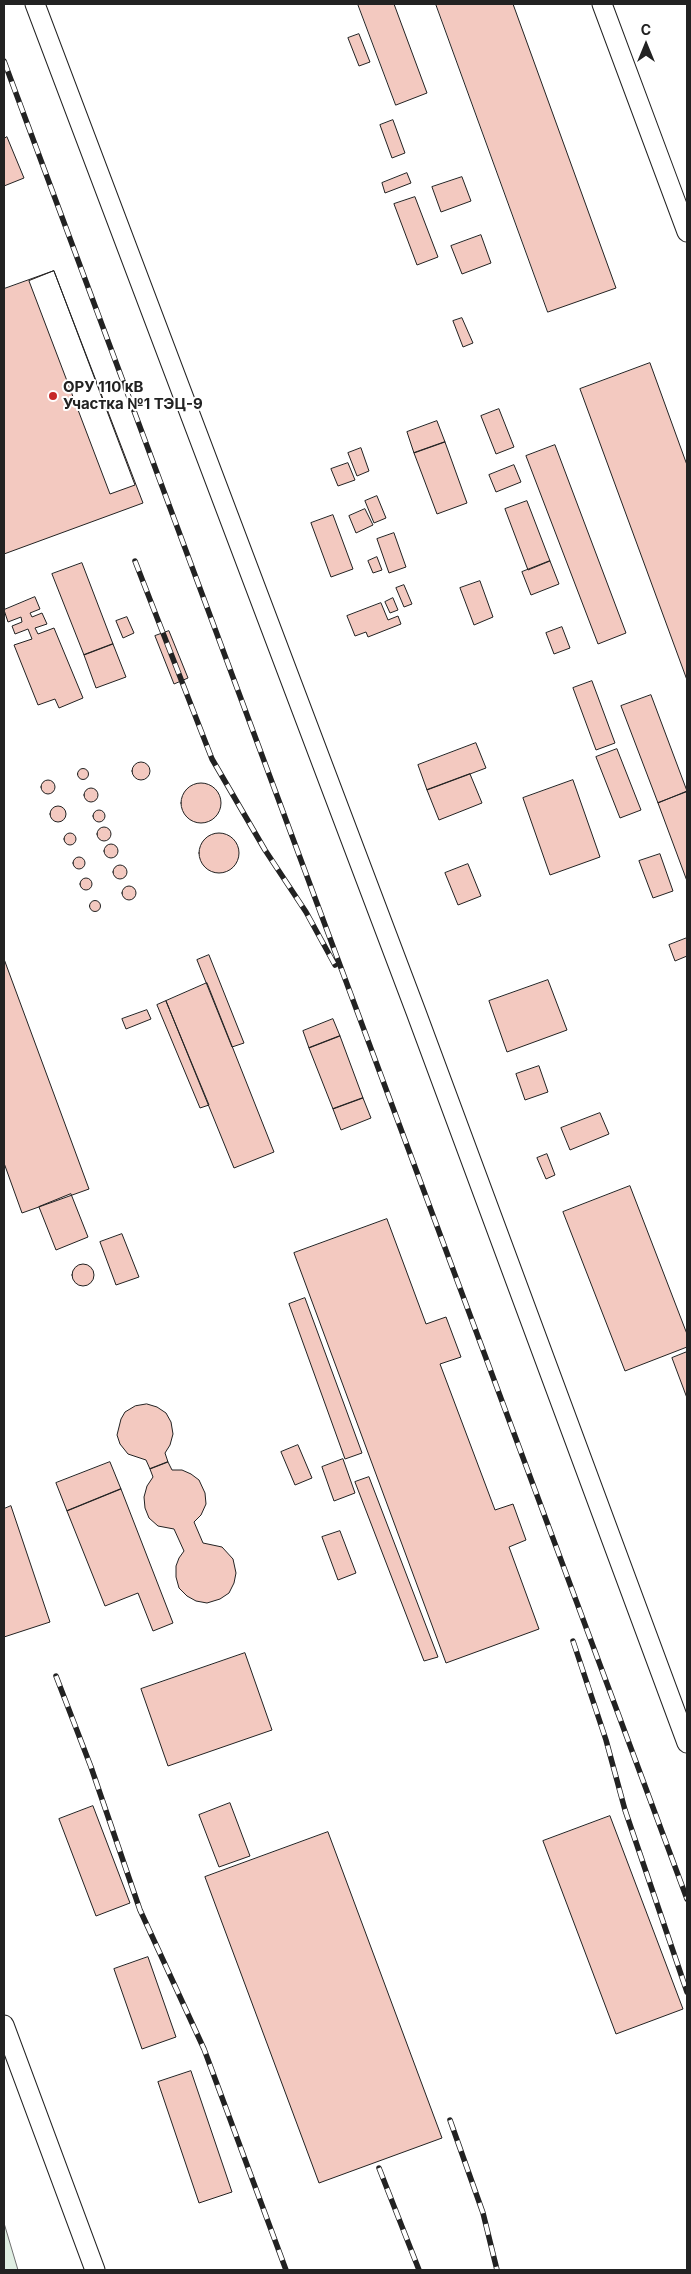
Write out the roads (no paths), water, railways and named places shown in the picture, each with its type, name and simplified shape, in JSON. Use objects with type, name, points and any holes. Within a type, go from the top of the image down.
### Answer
[{"type":"street","points":[[35,4],[420,1021],[687,1743]]},
{"type":"street","points":[[602,4],[687,232]]},
{"type":"street","points":[[4,2025],[95,2270]]},
{"type":"railway","points":[[4,61],[687,1899]]},
{"type":"railway","points":[[135,561],[212,759],[265,850],[306,912],[335,965]]},
{"type":"railway","points":[[573,1641],[606,1740],[625,1810],[687,1992]]},
{"type":"railway","points":[[56,1676],[91,1767],[140,1910],[204,2049],[286,2270]]},
{"type":"railway","points":[[450,2120],[483,2213],[497,2270]]},
{"type":"railway","points":[[379,2168],[419,2270]]},
{"type":"place","name":"ОРУ 110 кВ Участка №1 ТЭЦ-9","points":[[53,396]]}]
